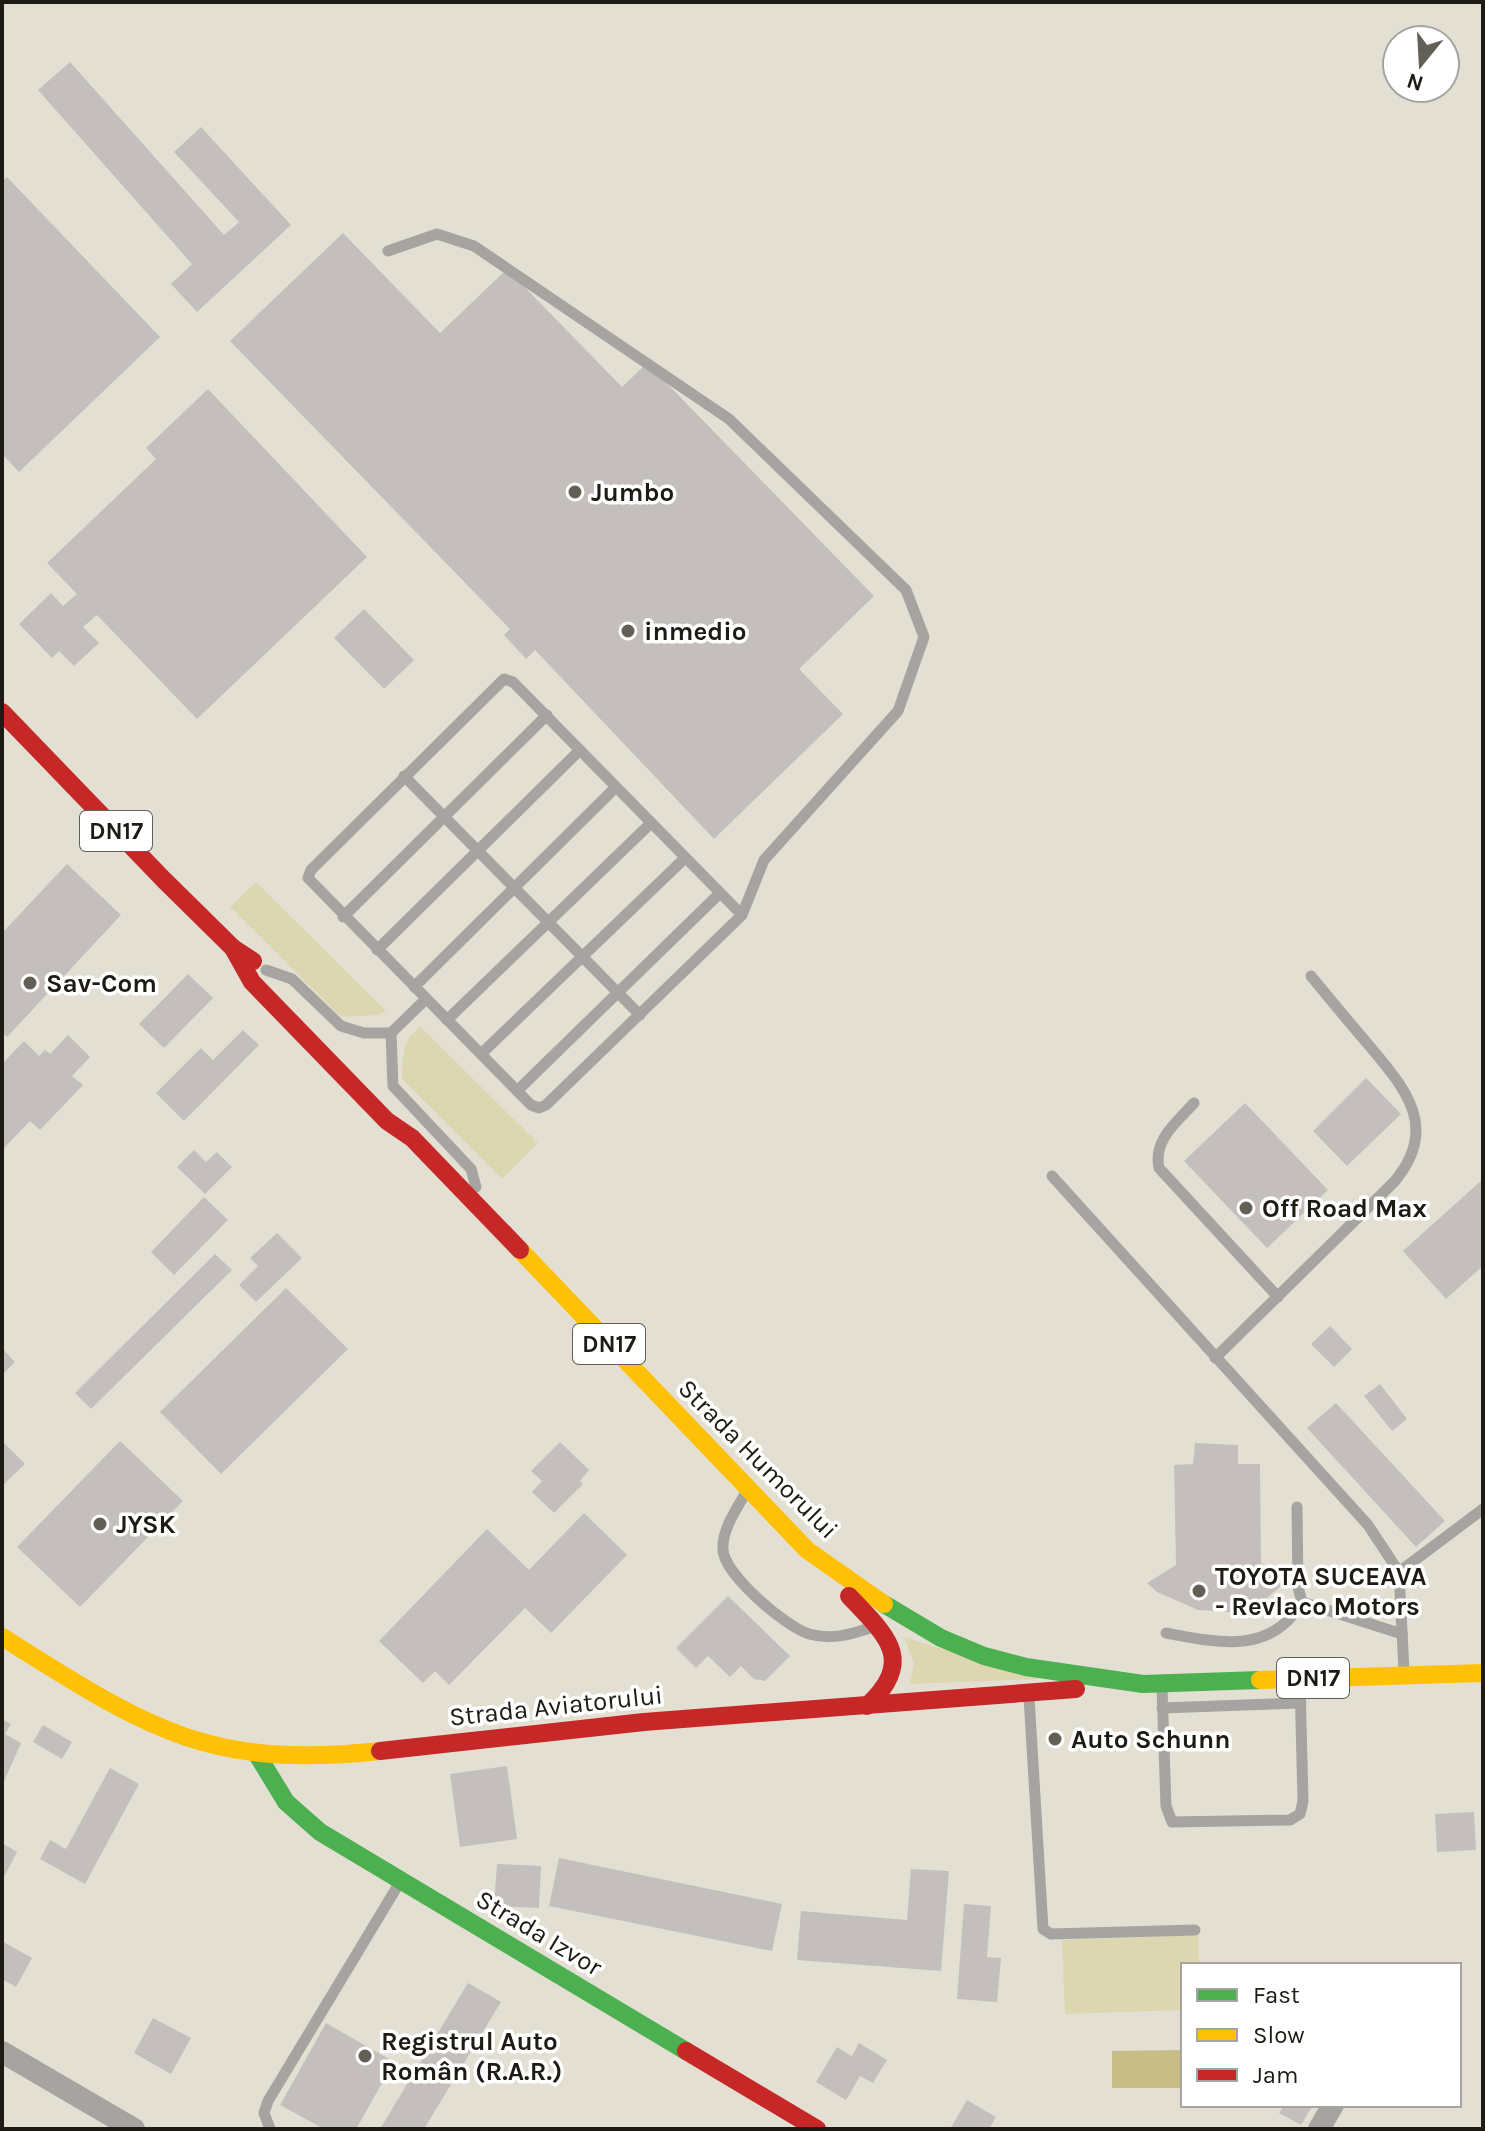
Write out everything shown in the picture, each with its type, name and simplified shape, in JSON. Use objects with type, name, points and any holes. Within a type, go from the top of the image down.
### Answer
[{"type":"main road","name":"Strada Humorului","points":[[2,712],[233,948],[266,970],[394,1105],[412,1138]]},
{"type":"main road","name":"Strada Humorului","points":[[233,948],[252,982],[387,1121],[412,1138],[807,1550],[913,1623],[964,1649],[1046,1671],[1152,1684],[1483,1673]]},
{"type":"main road","points":[[807,1550],[876,1626],[894,1653],[895,1674],[890,1686],[867,1706]]},
{"type":"main road","name":"Strada Aviatorului","points":[[2,1637],[157,1728],[214,1748],[258,1756],[298,1758],[605,1726],[1152,1684]]},
{"type":"main road","name":"Strada Izvor","points":[[258,1756],[286,1802],[302,1818],[401,1882],[817,2129]]},
{"type":"street","points":[[2,2052],[134,2129]]},
{"type":"street","points":[[1319,2129],[1332,2107]]},
{"type":"lane","points":[[388,251],[437,234],[474,246],[729,419],[906,590],[924,637],[898,711],[764,860],[742,915],[546,1105],[539,1108],[531,1105],[312,887],[308,878],[311,870],[504,679],[513,682],[547,715],[742,915]]},
{"type":"lane","points":[[343,917],[547,715]]},
{"type":"lane","points":[[377,950],[580,750]]},
{"type":"lane","points":[[404,776],[640,1015]]},
{"type":"lane","points":[[414,987],[616,787]]},
{"type":"lane","points":[[447,1020],[651,823]]},
{"type":"lane","points":[[481,1054],[685,858]]},
{"type":"lane","points":[[517,1091],[720,893]]},
{"type":"lane","points":[[266,970],[292,979],[341,1026],[364,1033],[391,1033],[426,999]]},
{"type":"lane","points":[[1215,1358],[1403,1172],[1416,1133],[1413,1109],[1403,1087],[1311,976]]},
{"type":"lane","points":[[391,1033],[393,1086],[471,1169],[481,1211]]},
{"type":"lane","points":[[1194,1103],[1163,1137],[1156,1153],[1159,1168],[1278,1297]]},
{"type":"lane","points":[[1052,1176],[1368,1525],[1399,1572],[1404,1676]]},
{"type":"lane","points":[[748,1488],[724,1534],[722,1552],[728,1568],[797,1630],[833,1638],[876,1626]]},
{"type":"lane","points":[[1297,1507],[1298,1587],[1302,1602]]},
{"type":"lane","points":[[1399,1572],[1483,1509]]},
{"type":"lane","points":[[1302,1602],[1402,1634]]},
{"type":"lane","points":[[1166,1633],[1209,1641],[1250,1641],[1281,1631],[1302,1602]]},
{"type":"lane","points":[[1152,1684],[1162,1708],[1167,1813],[1172,1822],[1180,1825],[1296,1818],[1303,1801],[1300,1679]]},
{"type":"lane","points":[[1029,1693],[1043,1929],[1051,1934],[1195,1930]]},
{"type":"lane","points":[[1162,1708],[1301,1703]]},
{"type":"lane","points":[[270,2129],[264,2113],[268,2101],[401,1882]]},
{"type":"shaded area","points":[[256,882],[386,1011],[378,1015],[341,1017],[230,907]]},
{"type":"shaded area","points":[[421,1027],[538,1143],[502,1179],[402,1079],[406,1043]]},
{"type":"shaded area","points":[[904,1637],[1038,1679],[910,1684],[914,1663]]},
{"type":"shaded area","points":[[1198,1935],[1199,1963],[1181,1963],[1181,2010],[1065,2014],[1062,1940]]},
{"type":"shaded area","points":[[1181,2050],[1181,2088],[1112,2088],[1112,2051]]},
{"type":"building","points":[[70,62],[224,235],[239,222],[174,152],[201,127],[291,225],[197,312],[171,284],[192,264],[38,90]]},
{"type":"building","points":[[7,177],[160,337],[19,472],[2,454],[2,182]]},
{"type":"building","name":"Jumbo","points":[[343,233],[440,333],[507,269],[622,387],[647,363],[874,596],[799,669],[843,714],[714,839],[535,650],[526,659],[504,635],[510,629],[230,341]]},
{"type":"building","points":[[208,389],[367,557],[197,719],[97,615],[83,627],[99,643],[74,666],[59,651],[52,658],[19,624],[51,593],[63,606],[77,594],[47,563],[156,459],[146,448]]},
{"type":"building","points":[[364,609],[414,660],[384,689],[334,638]]},
{"type":"building","name":"Sav-Com","points":[[67,864],[121,915],[7,1037],[2,1032],[2,933]]},
{"type":"building","points":[[188,974],[213,998],[164,1048],[139,1024]]},
{"type":"building","points":[[243,1030],[259,1045],[184,1121],[156,1093],[201,1048],[213,1060]]},
{"type":"building","points":[[68,1035],[90,1057],[72,1076],[83,1085],[40,1130],[30,1121],[2,1150],[2,1064],[24,1041],[39,1056],[45,1050],[50,1054]]},
{"type":"building","points":[[1366,1078],[1401,1114],[1347,1166],[1313,1131]]},
{"type":"building","points":[[1245,1103],[1328,1190],[1267,1248],[1184,1161]]},
{"type":"building","points":[[194,1150],[206,1162],[217,1152],[232,1167],[205,1194],[177,1167]]},
{"type":"building","points":[[1483,1179],[1483,1266],[1446,1299],[1403,1251]]},
{"type":"building","points":[[204,1197],[228,1220],[174,1275],[151,1252]]},
{"type":"building","points":[[277,1233],[302,1258],[256,1302],[239,1285],[258,1266],[250,1258]]},
{"type":"building","points":[[215,1254],[232,1270],[91,1409],[75,1393]]},
{"type":"building","points":[[286,1288],[348,1349],[221,1474],[160,1412]]},
{"type":"building","points":[[1330,1326],[1352,1349],[1334,1367],[1311,1344]]},
{"type":"building","points":[[2,1348],[15,1362],[2,1375]]},
{"type":"building","points":[[1380,1384],[1407,1419],[1392,1431],[1364,1396]]},
{"type":"building","points":[[1336,1403],[1445,1521],[1416,1547],[1307,1428]]},
{"type":"building","points":[[2,1441],[25,1464],[2,1486]]},
{"type":"building","name":"JYSK","points":[[120,1441],[183,1501],[80,1607],[17,1547]]},
{"type":"building","points":[[560,1442],[589,1470],[580,1481],[583,1484],[554,1513],[532,1492],[542,1481],[531,1471]]},
{"type":"building","points":[[1195,1443],[1238,1445],[1238,1464],[1260,1464],[1261,1563],[1288,1580],[1261,1603],[1230,1612],[1198,1610],[1157,1592],[1147,1583],[1176,1565],[1174,1465],[1193,1464]]},
{"type":"building","points":[[584,1513],[627,1555],[551,1633],[525,1608],[449,1685],[435,1671],[423,1683],[379,1641],[487,1529],[529,1570]]},
{"type":"building","points":[[728,1596],[790,1656],[765,1681],[754,1679],[741,1666],[730,1677],[708,1656],[696,1668],[676,1648]]},
{"type":"building","points":[[2,1719],[11,1724],[5,1734],[21,1743],[2,1786]]},
{"type":"building","points":[[43,1725],[72,1742],[62,1759],[33,1742]]},
{"type":"building","points":[[507,1766],[517,1839],[460,1847],[450,1774]]},
{"type":"building","points":[[110,1768],[139,1784],[85,1884],[40,1859],[50,1840],[66,1849]]},
{"type":"building","points":[[1474,1812],[1476,1850],[1437,1852],[1435,1814]]},
{"type":"building","points":[[2,1843],[17,1852],[2,1881]]},
{"type":"building","points":[[559,1858],[782,1904],[772,1951],[549,1906]]},
{"type":"building","points":[[497,1864],[541,1866],[539,1908],[494,1906]]},
{"type":"building","points":[[911,1869],[949,1871],[941,1971],[797,1960],[801,1911],[907,1920]]},
{"type":"building","points":[[964,1904],[991,1906],[987,1957],[1001,1958],[997,2002],[957,1999]]},
{"type":"building","points":[[2,1941],[32,1958],[16,1987],[2,1979]]},
{"type":"building","points":[[468,1983],[501,2002],[424,2129],[380,2129]]},
{"type":"building","points":[[153,2018],[191,2038],[171,2074],[134,2053]]},
{"type":"building","points":[[326,2023],[394,2062],[356,2129],[324,2129],[280,2105]]},
{"type":"building","points":[[859,2043],[887,2060],[873,2083],[860,2076],[846,2100],[816,2082],[837,2047],[852,2056]]},
{"type":"building","points":[[967,2100],[996,2117],[989,2129],[950,2129]]},
{"type":"building","points":[[1283,2107],[1312,2107],[1301,2125],[1279,2113]]},
{"type":"traffic: fast","points":[[884,1604],[941,1638],[984,1656],[1026,1667],[1143,1684],[1260,1680]]},
{"type":"traffic: fast","points":[[258,1756],[286,1802],[320,1832],[686,2051]]},
{"type":"traffic: slow","points":[[520,1250],[807,1550],[884,1604]]},
{"type":"traffic: slow","points":[[2,1637],[138,1717],[221,1747],[268,1754],[380,1751]]},
{"type":"traffic: slow","points":[[1260,1680],[1483,1673]]},
{"type":"traffic: jam","points":[[2,712],[164,880],[233,948],[253,961]]},
{"type":"traffic: jam","points":[[233,948],[252,982],[387,1121],[412,1138],[520,1250]]},
{"type":"traffic: jam","points":[[849,1596],[875,1624],[891,1649],[893,1662],[890,1675],[882,1690],[867,1706]]},
{"type":"traffic: jam","points":[[380,1751],[644,1722],[1076,1689]]},
{"type":"traffic: jam","points":[[686,2051],[817,2129]]},
{"type":"place","name":"Jumbo","points":[[575,492]]},
{"type":"place","name":"inmedio","points":[[628,631]]},
{"type":"place","name":"Sav-Com","points":[[30,983]]},
{"type":"place","name":"Off Road Max","points":[[1246,1208]]},
{"type":"place","name":"JYSK","points":[[100,1524]]},
{"type":"place","name":"TOYOTA SUCEAVA - Revlaco Motors","points":[[1199,1591]]},
{"type":"place","name":"Auto Schunn","points":[[1055,1739]]},
{"type":"place","name":"Registrul Auto Român (R.A.R.)","points":[[365,2056]]}]
